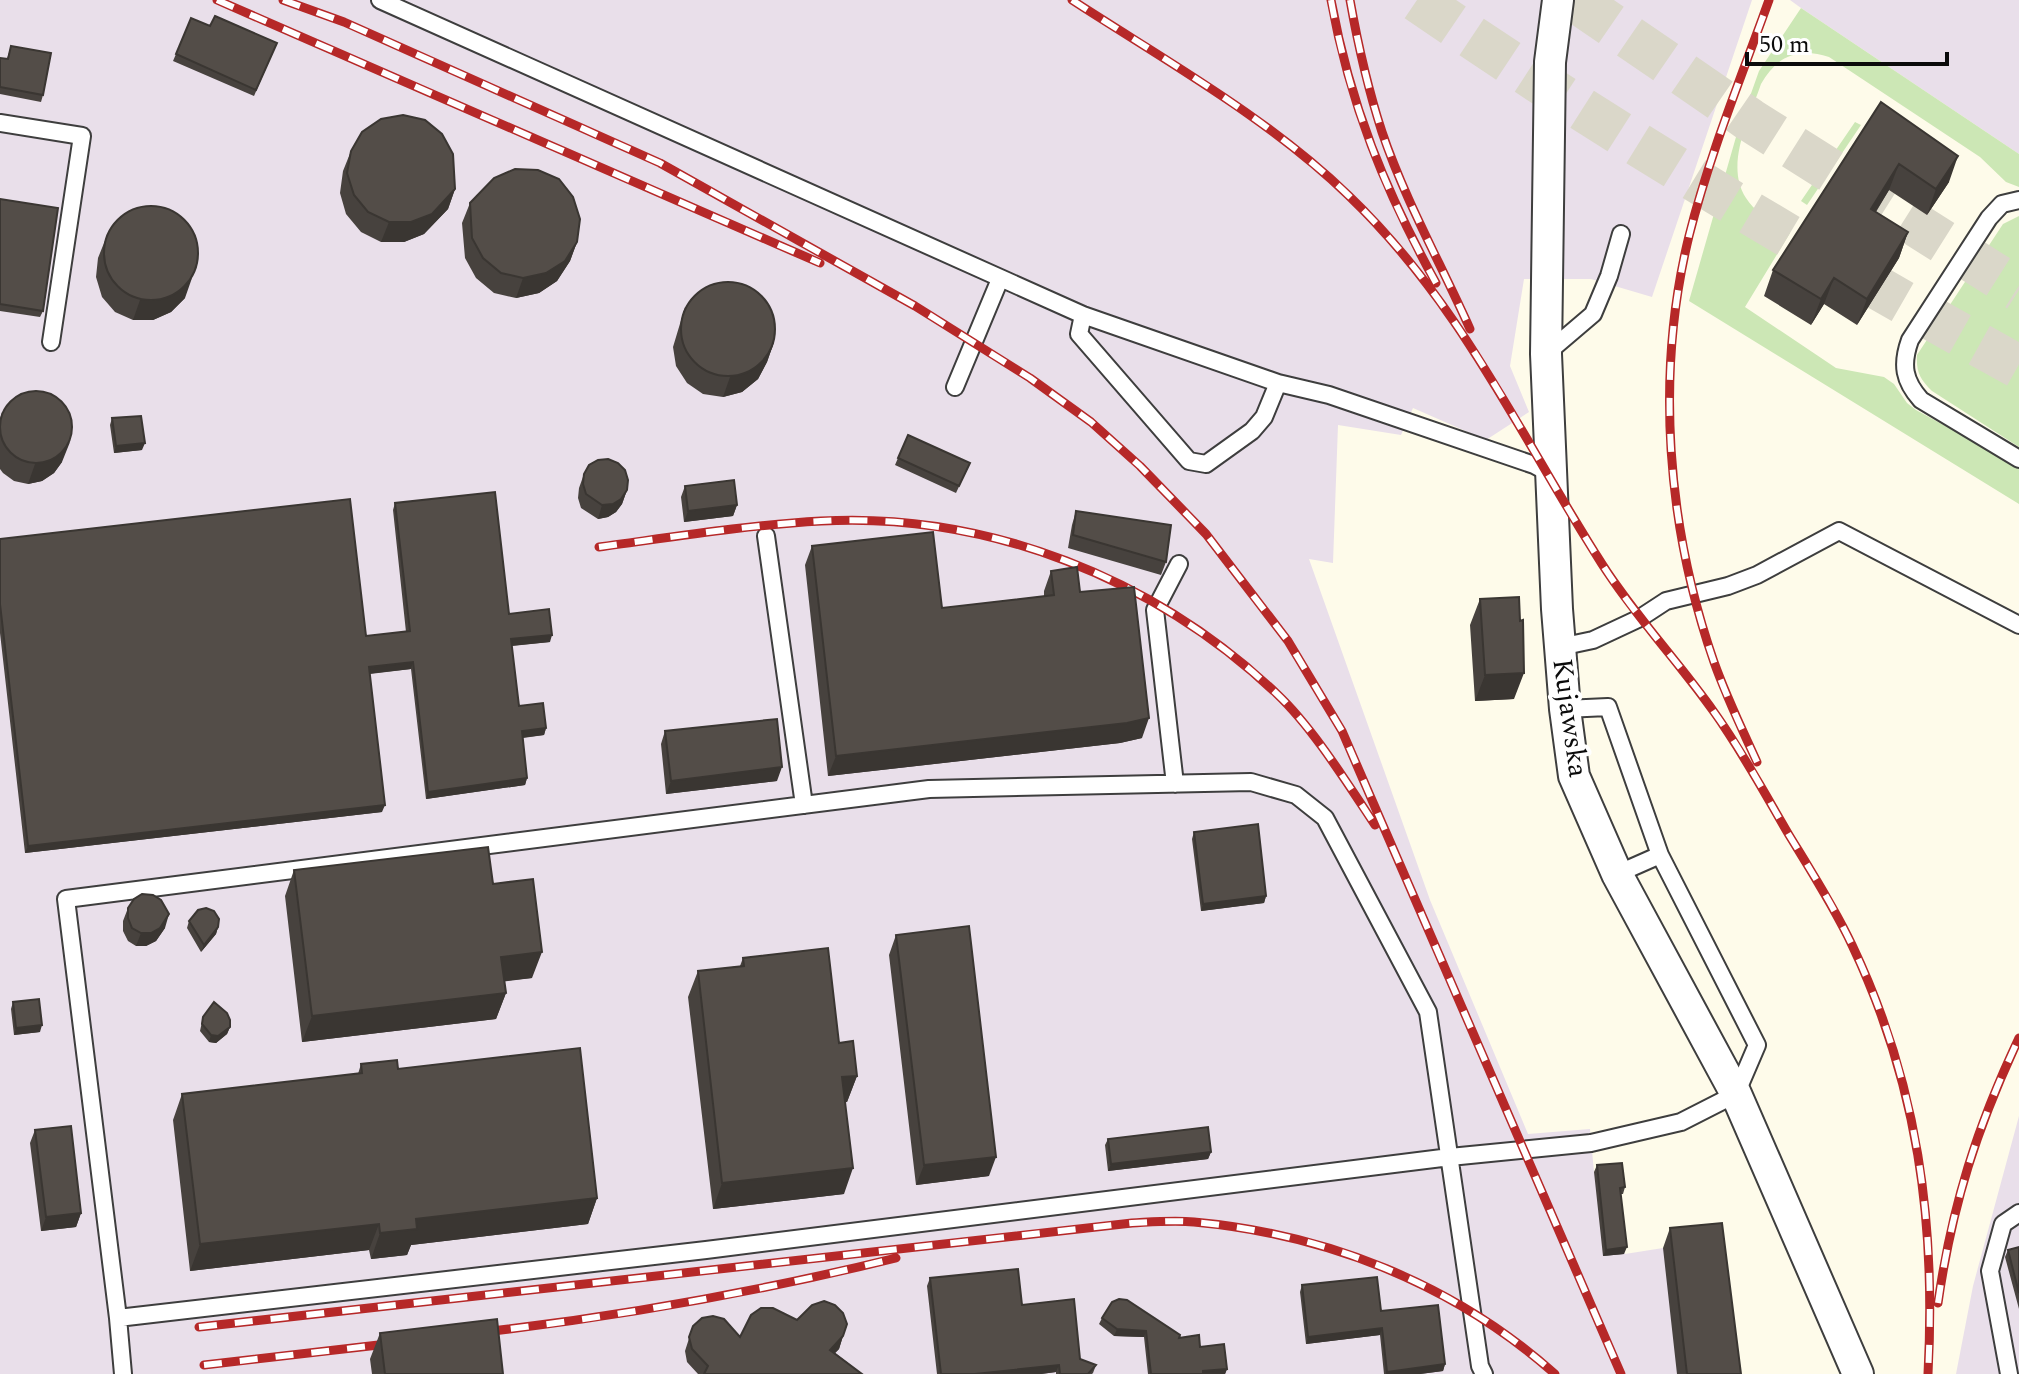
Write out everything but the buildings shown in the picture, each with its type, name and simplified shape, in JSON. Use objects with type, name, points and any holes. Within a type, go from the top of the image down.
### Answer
[{"type":"street","name":"Kujawska","points":[[1558,0],[1550,62],[1546,354],[1549,473],[1560,647],[1574,776],[1617,874],[1736,1094],[1858,1374]]},
{"type":"lane","points":[[380,0],[1083,315],[1278,383],[1329,395],[1407,420],[1549,473]]},
{"type":"lane","points":[[0,123],[82,136],[51,342]]},
{"type":"lane","points":[[2019,200],[2002,204],[1989,218],[1910,340],[1904,370],[1909,386],[1921,400],[2019,459]]},
{"type":"lane","points":[[1546,354],[1593,314],[1621,234]]},
{"type":"lane","points":[[955,387],[1000,279]]},
{"type":"lane","points":[[1083,315],[1079,334],[1189,461],[1206,464],[1252,431],[1264,417],[1278,383]]},
{"type":"lane","points":[[1560,647],[1593,640],[1640,618],[1666,601],[1728,586],[1757,575],[1839,531],[2019,625]]},
{"type":"lane","points":[[766,536],[804,805]]},
{"type":"lane","points":[[1175,784],[1155,610],[1179,564]]},
{"type":"lane","points":[[118,1318],[722,1248],[1450,1157],[1591,1143],[1681,1122],[1736,1094],[1757,1045],[1660,855],[1608,707],[1565,709]]},
{"type":"lane","points":[[123,1374],[66,899],[929,789],[1251,782],[1296,795],[1325,818],[1428,1012],[1480,1366],[1484,1374]]},
{"type":"lane","points":[[1617,874],[1660,855]]},
{"type":"lane","points":[[2009,1374],[1990,1271],[2003,1224],[2019,1213]]},
{"type":"shaded area","points":[[0,0],[1752,0],[1652,297],[1591,279],[1524,279],[1510,366],[1529,412],[1486,440],[1413,408],[1401,435],[1338,425],[1333,563],[1309,559],[1430,900],[1528,1134],[1590,1129],[1594,1172],[1620,1169],[1618,1195],[1625,1254],[1663,1248],[1731,1374],[0,1374]]},
{"type":"shaded area","points":[[1790,0],[2019,0],[2019,154],[1801,8]]},
{"type":"shaded area","points":[[2019,1116],[2019,1374],[1956,1374],[1973,1286]]},
{"type":"green space","points":[[1801,8],[2019,154],[2019,187],[2006,182],[1980,157],[1829,57],[1808,53],[1789,56],[1767,74],[1761,84],[1738,156],[1740,185],[1750,204],[1790,233],[1745,307],[1836,368],[1884,377],[1916,410],[2019,466],[2019,504],[1689,301],[1738,130],[1759,71]]},
{"type":"green space","points":[[1855,122],[1861,125],[1807,205],[1801,201]]},
{"type":"green space","points":[[2019,216],[2019,447],[1932,391],[1918,371],[1917,355],[2003,224]]},
{"type":"tunnel","points":[[1417,0],[1564,98],[1714,191],[1865,281],[2019,367]]},
{"type":"tunnel","points":[[1575,0],[1750,120],[2019,290]]},
{"type":"railway","points":[[217,0],[820,263]]},
{"type":"railway","points":[[283,0],[344,22],[660,163],[915,306],[1030,378],[1091,422],[1140,466],[1206,534],[1288,641],[1342,731],[1621,1374]]},
{"type":"railway","points":[[1072,0],[1215,91],[1284,140],[1348,195],[1388,237],[1457,325],[1615,583],[1734,742],[1845,931],[1875,997],[1893,1049],[1918,1155],[1925,1208],[1929,1262],[1928,1374]]},
{"type":"railway","points":[[1331,0],[1359,111],[1385,180],[1436,283]]},
{"type":"railway","points":[[1350,0],[1368,83],[1391,157],[1470,329]]},
{"type":"railway","points":[[1757,762],[1719,675],[1685,558],[1676,505],[1670,396],[1678,289],[1689,236],[1716,147],[1769,0]]},
{"type":"railway","points":[[599,547],[766,525],[884,521],[946,528],[1007,541],[1067,561],[1124,586],[1178,617],[1230,653],[1277,694],[1304,723],[1375,825]]},
{"type":"railway","points":[[1938,1303],[1968,1167],[2019,1038]]},
{"type":"railway","points":[[199,1327],[1132,1223],[1186,1221],[1292,1238],[1386,1269],[1475,1314],[1555,1374]]},
{"type":"railway","points":[[475,1333],[687,1302],[896,1258]]},
{"type":"railway","points":[[204,1365],[396,1343]]}]
